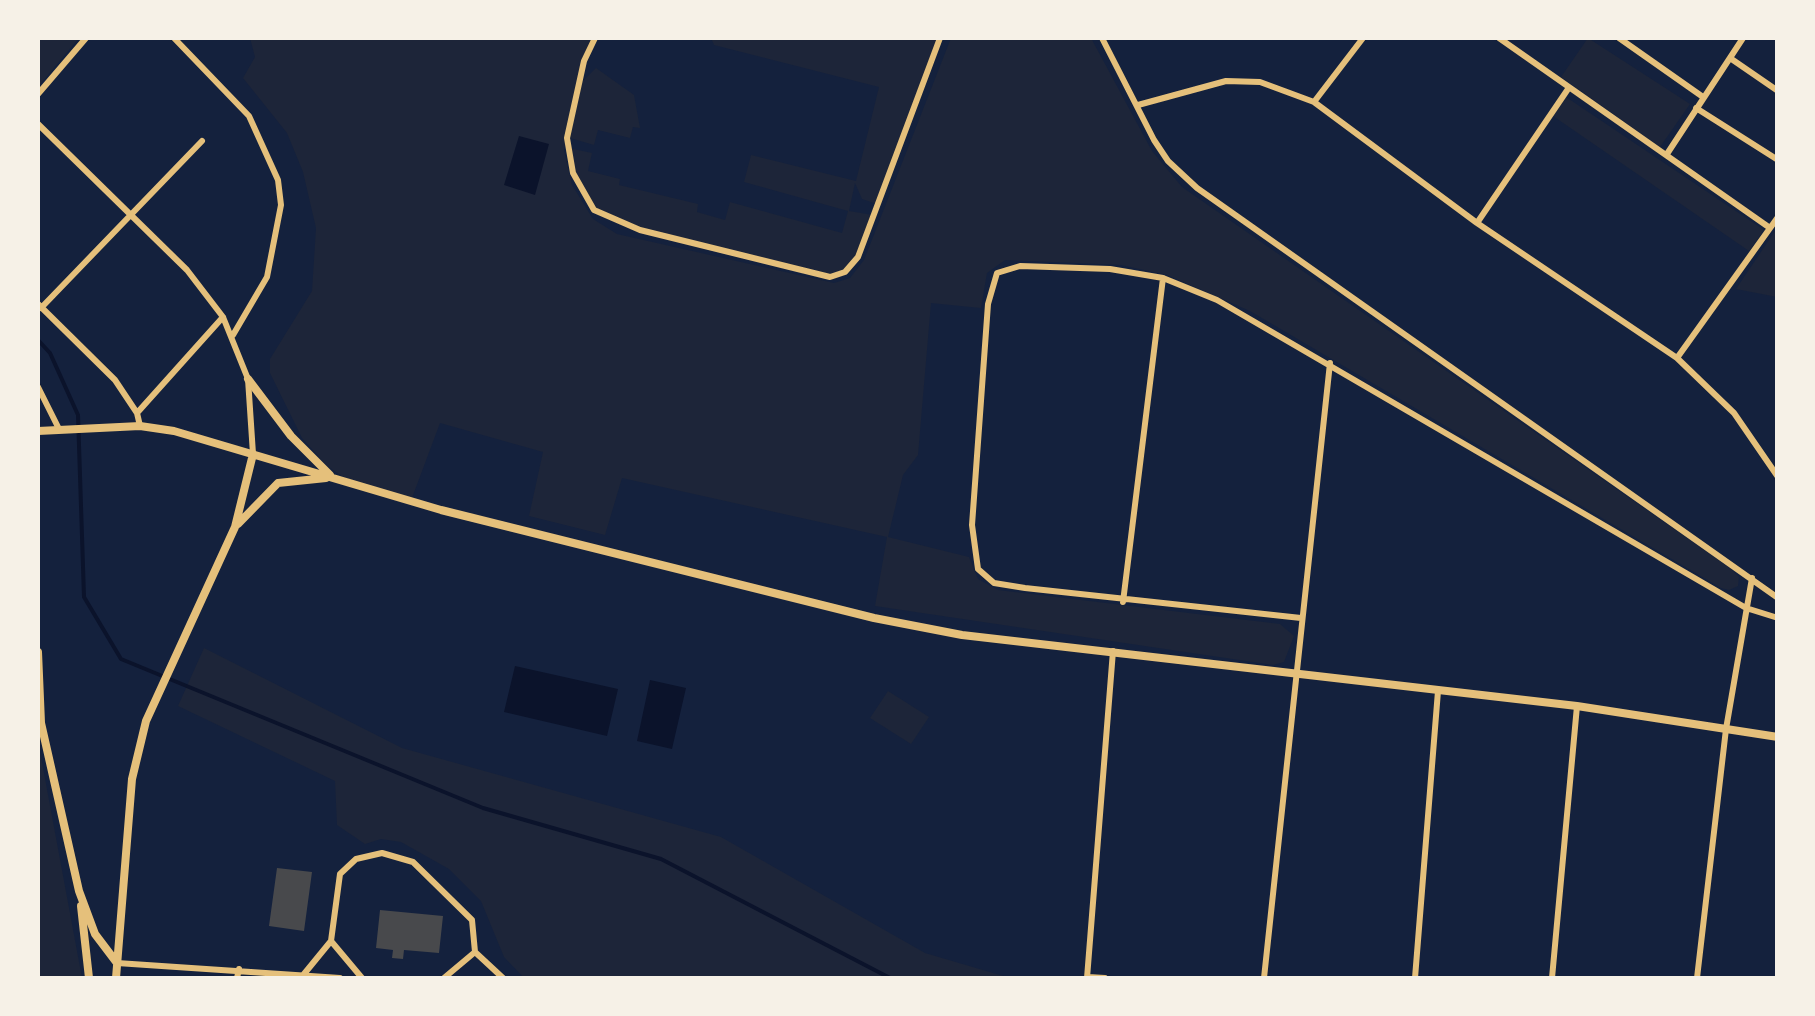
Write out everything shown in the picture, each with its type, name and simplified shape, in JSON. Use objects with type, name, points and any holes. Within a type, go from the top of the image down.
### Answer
[{"type":"street","points":[[38,94],[86,38]]},
{"type":"street","points":[[174,38],[249,116],[278,180],[282,205],[267,277],[233,336]]},
{"type":"street","points":[[595,38],[584,61],[567,138],[573,173],[594,210],[619,224],[830,277],[845,272],[858,257],[940,38]]},
{"type":"street","points":[[1102,38],[1168,161],[1196,188],[1778,598]]},
{"type":"street","points":[[1314,102],[1363,38]]},
{"type":"street","points":[[1499,38],[1770,228]]},
{"type":"street","points":[[1619,38],[1704,97]]},
{"type":"street","points":[[1668,154],[1743,38]]},
{"type":"street","points":[[1730,58],[1778,92]]},
{"type":"street","points":[[1138,105],[1226,81],[1260,82],[1314,102],[1476,223],[1677,358],[1734,413],[1778,478]]},
{"type":"street","points":[[1476,223],[1568,90]]},
{"type":"street","points":[[1696,108],[1778,160]]},
{"type":"street","points":[[38,124],[187,270],[223,317],[248,379],[252,454],[235,527],[146,721],[132,779],[116,978]]},
{"type":"street","points":[[140,426],[137,413],[115,380],[39,306],[202,141]]},
{"type":"street","points":[[1677,358],[1778,217]]},
{"type":"street","points":[[1301,618],[1123,602],[994,583],[978,570],[972,525],[993,279],[1008,267],[1086,267],[1162,278],[1216,300],[1746,608],[1778,618]]},
{"type":"street","points":[[1123,602],[1162,278]]},
{"type":"street","points":[[137,413],[223,317]]},
{"type":"street","points":[[1264,978],[1330,363]]},
{"type":"street","points":[[248,379],[291,436],[333,478]]},
{"type":"street","points":[[38,387],[64,429]]},
{"type":"street","points":[[38,431],[140,426],[210,440],[441,510],[874,618],[962,635],[1576,706],[1778,737]]},
{"type":"street","points":[[235,527],[278,483],[333,478]]},
{"type":"street","points":[[1697,978],[1726,730],[1752,578]]},
{"type":"street","points":[[38,652],[39,722],[80,891],[95,934],[117,962],[335,978]]},
{"type":"street","points":[[1105,978],[1087,978],[1113,652]]},
{"type":"street","points":[[1414,978],[1438,691]]},
{"type":"street","points":[[1552,978],[1576,706]]},
{"type":"street","points":[[304,974],[332,942],[340,874],[356,859],[382,853],[413,862],[472,920],[475,952],[503,978]]},
{"type":"street","points":[[80,891],[90,978]]},
{"type":"street","points":[[332,942],[362,978]]},
{"type":"street","points":[[444,978],[475,952]]},
{"type":"street","points":[[238,978],[239,968]]},
{"type":"shaded area","points":[[38,38],[79,38],[38,87]]},
{"type":"shaded area","points":[[250,38],[593,38],[584,55],[564,150],[572,185],[593,219],[617,234],[834,283],[850,278],[864,260],[951,38],[1091,38],[1152,151],[1182,187],[1730,568],[1739,577],[1738,586],[1721,588],[1250,311],[1167,275],[1121,265],[1005,260],[987,273],[981,308],[931,303],[918,455],[903,475],[888,537],[969,557],[978,579],[998,590],[1280,624],[1294,636],[1284,662],[1273,665],[875,606],[887,537],[622,478],[605,535],[529,516],[543,452],[440,423],[412,498],[348,480],[327,466],[302,438],[270,373],[270,359],[312,291],[316,228],[303,172],[287,133],[243,78],[255,57]]},
{"type":"shaded area","points":[[711,38],[937,38],[877,204],[862,199],[855,183],[849,211],[873,215],[855,258],[842,271],[828,274],[648,230],[607,217],[593,205],[573,168],[569,148],[592,153],[588,171],[620,179],[619,185],[698,204],[697,212],[725,220],[730,202],[842,233],[848,211],[744,182],[751,155],[856,181],[879,87],[714,45]]},
{"type":"shaded area","points":[[1588,38],[1690,104],[1660,147],[1561,77]]},
{"type":"shaded area","points":[[596,68],[634,95],[640,128],[633,127],[630,138],[598,130],[594,145],[570,138],[582,82]]},
{"type":"shaded area","points":[[1566,97],[1764,230],[1749,251],[1553,116]]},
{"type":"shaded area","points":[[519,136],[549,144],[535,195],[504,185]]},
{"type":"shaded area","points":[[1777,228],[1777,297],[1736,289]]},
{"type":"shaded area","points":[[204,648],[402,748],[721,837],[925,953],[1010,978],[524,978],[504,957],[481,901],[449,869],[401,842],[381,839],[365,844],[337,825],[335,781],[178,706]]},
{"type":"shaded area","points":[[515,666],[618,689],[607,736],[504,712]]},
{"type":"shaded area","points":[[650,680],[686,688],[672,749],[637,741]]},
{"type":"shaded area","points":[[888,691],[929,717],[911,744],[870,718]]},
{"type":"shaded area","points":[[38,741],[41,757],[82,978],[38,978]]},
{"type":"building","points":[[277,868],[312,872],[304,931],[269,926]]},
{"type":"building","points":[[380,910],[443,916],[439,953],[404,950],[403,959],[392,958],[393,950],[376,948]]},
{"type":"waterway","points":[[38,340],[50,353],[78,415],[84,597],[121,659],[483,808],[661,859],[890,978]]}]
